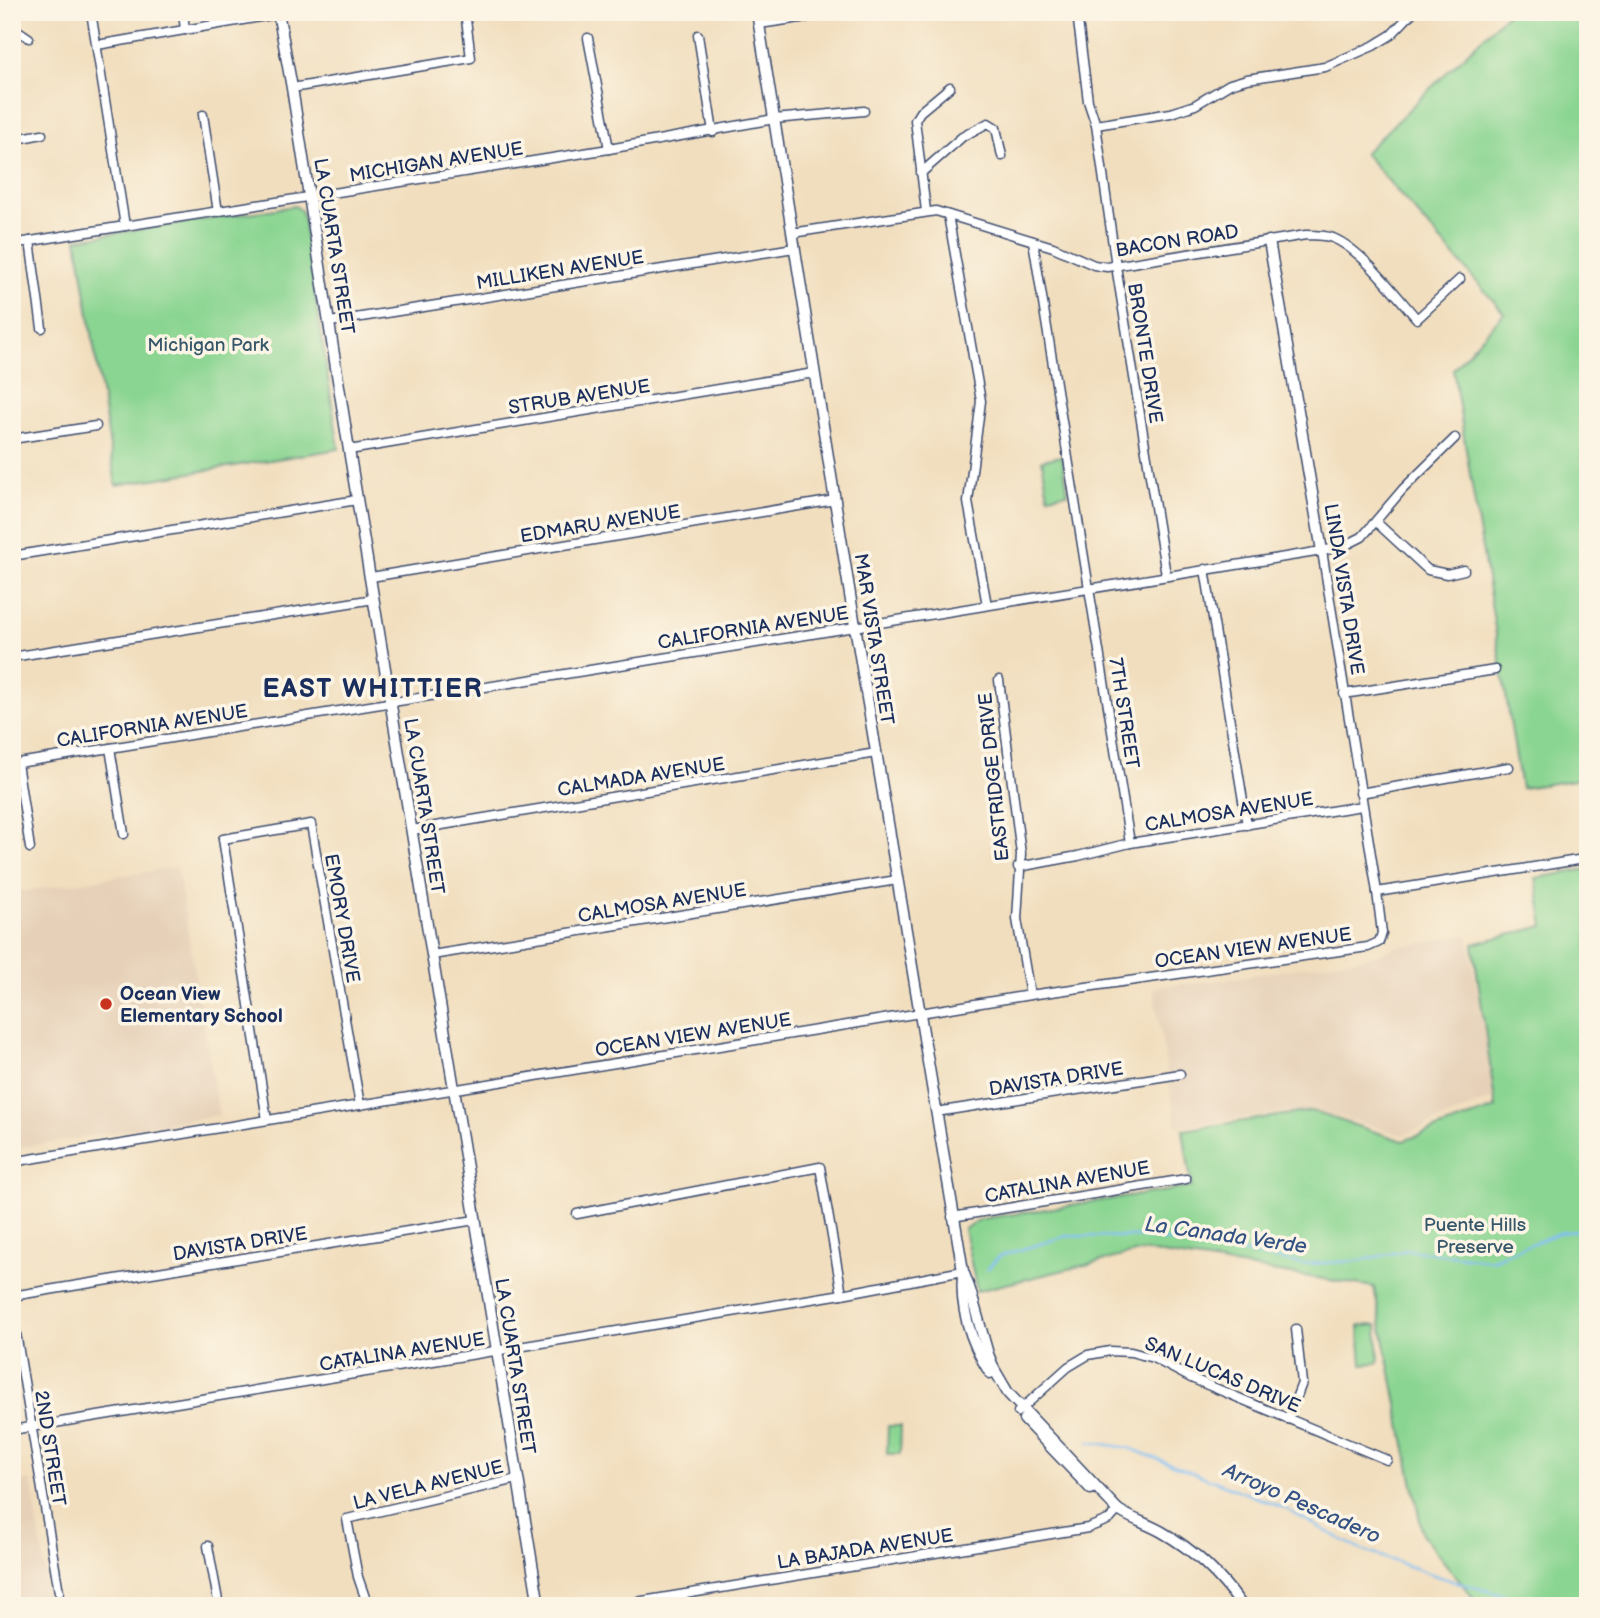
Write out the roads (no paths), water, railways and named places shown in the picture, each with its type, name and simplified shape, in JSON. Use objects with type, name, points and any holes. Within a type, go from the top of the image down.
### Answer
[{"type":"street","points":[[91,12],[125,226]]},
{"type":"street","points":[[183,12],[186,30]]},
{"type":"street","points":[[292,88],[471,58],[465,12]]},
{"type":"street","name":"MAR VISTA STREET","points":[[757,12],[855,626],[963,1271],[961,1296],[972,1336],[1001,1391],[1020,1410],[1049,1448],[1096,1494],[1118,1510],[1162,1532],[1199,1558],[1230,1589],[1242,1606]]},
{"type":"street","points":[[758,24],[842,12]]},
{"type":"street","name":"BRONTE DRIVE","points":[[1080,12],[1078,21],[1088,101],[1096,125],[1166,575]]},
{"type":"street","points":[[1096,125],[1171,113],[1195,105],[1230,84],[1247,79],[1325,67],[1391,35],[1413,12]]},
{"type":"street","points":[[97,45],[278,13]]},
{"type":"street","name":"LA CUARTA STREET","points":[[278,13],[539,1606]]},
{"type":"street","points":[[12,34],[20,32],[29,38]]},
{"type":"street","points":[[698,35],[713,132]]},
{"type":"street","points":[[588,38],[609,149]]},
{"type":"street","points":[[926,211],[915,120],[920,112],[950,87]]},
{"type":"street","name":"MICHIGAN AVENUE","points":[[12,244],[713,132],[774,119],[864,111]]},
{"type":"street","points":[[203,115],[218,212]]},
{"type":"street","points":[[921,173],[962,137],[988,123],[996,128],[1002,156]]},
{"type":"street","points":[[12,139],[42,134]]},
{"type":"street","name":"BACON ROAD","points":[[792,233],[926,211],[948,215],[1054,247],[1094,265],[1116,267],[1306,235],[1332,237],[1357,253],[1417,319],[1460,279]]},
{"type":"street","points":[[948,215],[981,401],[968,502],[987,605]]},
{"type":"street","points":[[30,241],[42,328]]},
{"type":"street","name":"7TH STREET","points":[[1033,241],[1130,843]]},
{"type":"street","name":"LINDA VISTA DRIVE","points":[[1269,241],[1377,892],[1382,933],[1379,942]]},
{"type":"street","name":"MILLIKEN AVENUE","points":[[330,322],[794,248]]},
{"type":"street","name":"STRUB AVENUE","points":[[349,450],[814,373]]},
{"type":"street","points":[[12,439],[96,426]]},
{"type":"street","name":"CALIFORNIA AVENUE","points":[[15,763],[1322,551],[1354,542],[1376,522],[1413,478],[1455,438]]},
{"type":"street","points":[[12,556],[358,500]]},
{"type":"street","name":"EDMARU AVENUE","points":[[371,577],[835,500]]},
{"type":"street","points":[[1376,522],[1428,570],[1447,574],[1464,570]]},
{"type":"street","points":[[1205,569],[1247,825]]},
{"type":"street","points":[[12,657],[374,599]]},
{"type":"street","points":[[1344,694],[1495,670]]},
{"type":"street","name":"EASTRIDGE DRIVE","points":[[999,680],[1021,854],[1018,867],[1017,919],[1030,995]]},
{"type":"street","points":[[110,748],[124,834]]},
{"type":"street","name":"CALMADA AVENUE","points":[[412,830],[876,753]]},
{"type":"street","points":[[15,763],[30,848]]},
{"type":"street","points":[[1360,793],[1509,767]]},
{"type":"street","name":"CALMOSA AVENUE","points":[[1018,867],[1130,843],[1362,806]]},
{"type":"street","name":"EMORY DRIVE","points":[[267,1120],[223,838],[311,824],[360,1105]]},
{"type":"street","points":[[1377,892],[1584,859]]},
{"type":"street","name":"CALMOSA AVENUE","points":[[432,955],[897,880]]},
{"type":"street","name":"OCEAN VIEW AVENUE","points":[[12,1162],[1030,995],[1368,947],[1379,942]]},
{"type":"street","name":"DAVISTA DRIVE","points":[[936,1112],[1180,1074]]},
{"type":"street","points":[[577,1213],[820,1167],[842,1294]]},
{"type":"street","name":"CATALINA AVENUE","points":[[952,1217],[1186,1179]]},
{"type":"street","name":"DAVISTA DRIVE","points":[[12,1300],[18,1295],[475,1220]]},
{"type":"street","name":"CATALINA AVENUE","points":[[12,1430],[842,1294],[963,1271]]},
{"type":"street","name":"2ND STREET","points":[[12,1309],[59,1592]]},
{"type":"street","points":[[1288,1419],[1302,1383],[1296,1329]]},
{"type":"street","name":"SAN LUCAS DRIVE","points":[[1020,1410],[1068,1367],[1088,1355],[1110,1351],[1131,1352],[1153,1358],[1191,1378],[1387,1460]]},
{"type":"street","name":"LA VELA AVENUE","points":[[367,1603],[358,1577],[347,1519],[517,1479]]},
{"type":"street","name":"LA BAJADA AVENUE","points":[[612,1606],[1088,1528],[1110,1520],[1118,1510]]},
{"type":"street","points":[[208,1546],[219,1606]]},
{"type":"waterway","name":"La Canada Verde","points":[[987,1269],[1000,1256],[1066,1236],[1142,1237],[1303,1264],[1357,1261],[1408,1250],[1491,1260],[1559,1233],[1588,1229]]},
{"type":"waterway","name":"Arroyo Pescadero","points":[[1089,1442],[1129,1448],[1284,1508],[1359,1549],[1452,1581],[1542,1606]]},
{"type":"place","name":"Ocean View Elementary School","points":[[106,1004]]},
{"type":"district","name":"EAST WHITTIER","points":[[373,688]]},
{"type":"park label","name":"Michigan Park","points":[[208,344]]},
{"type":"park label","name":"Puente Hills Preserve","points":[[1475,1235]]}]
